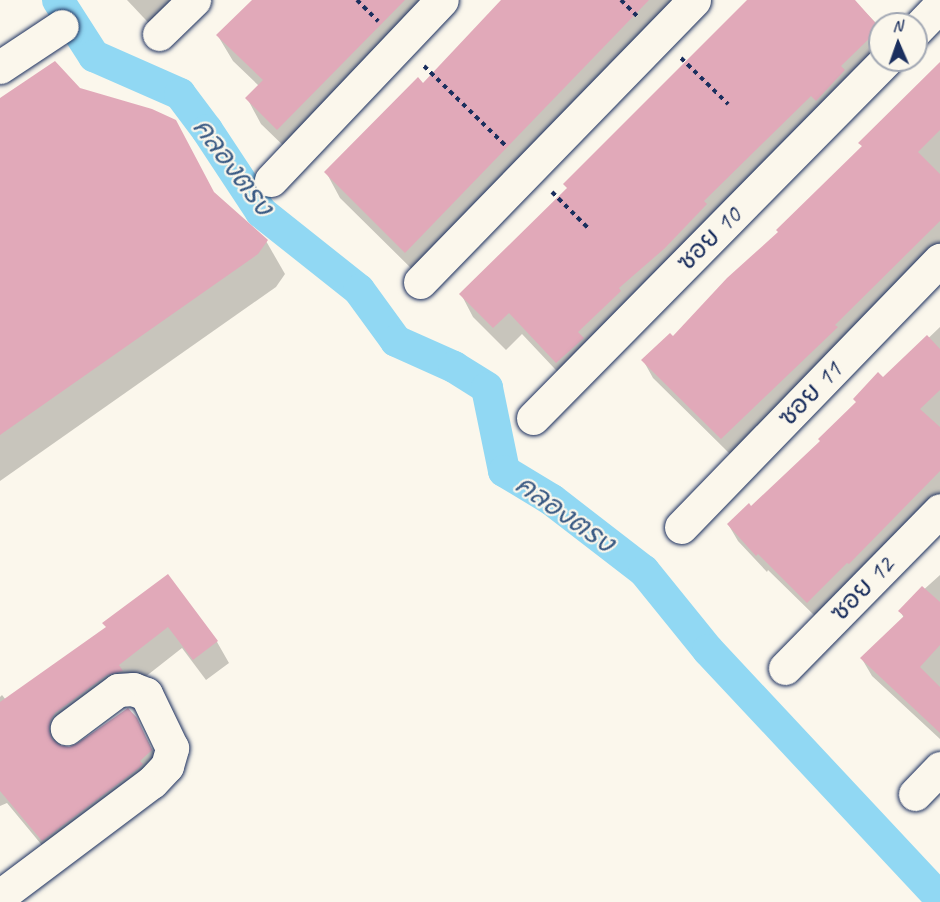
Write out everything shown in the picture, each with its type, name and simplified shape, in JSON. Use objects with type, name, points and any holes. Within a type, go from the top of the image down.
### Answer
[{"type":"street","points":[[159,34],[194,0]]},
{"type":"street","points":[[271,180],[441,0]]},
{"type":"street","points":[[420,282],[694,0]]},
{"type":"street","points":[[0,67],[62,26]]},
{"type":"street","name":"ซอย 10","points":[[532,418],[874,72]]},
{"type":"street","name":"ซอย 11","points":[[681,527],[940,260]]},
{"type":"street","name":"ซอย 12","points":[[785,668],[940,510]]},
{"type":"street","points":[[4,902],[0,896],[152,782],[167,766],[172,748],[146,694],[133,689],[118,690],[67,728]]},
{"type":"street","points":[[915,795],[940,768]]},
{"type":"path","points":[[357,0],[589,229]]},
{"type":"building","points":[[252,0],[405,0],[277,130],[245,98],[263,80],[216,35]]},
{"type":"building","points":[[501,0],[649,0],[405,253],[324,172],[418,77],[423,83]]},
{"type":"building","points":[[747,0],[855,0],[868,15],[868,40],[841,66],[845,70],[816,101],[811,96],[704,201],[707,204],[665,248],[619,288],[621,291],[578,332],[584,338],[556,363],[509,313],[493,328],[459,294],[567,188],[563,184]]},
{"type":"building","points":[[55,61],[80,88],[152,109],[176,120],[214,192],[268,240],[258,254],[0,435],[0,98]]},
{"type":"building","points":[[940,62],[940,130],[918,152],[940,174],[940,221],[835,325],[838,327],[721,439],[641,360],[670,333],[673,336],[727,278],[778,232],[776,230],[862,146],[858,143]]},
{"type":"building","points":[[927,335],[940,349],[940,390],[920,409],[940,427],[940,471],[849,564],[847,563],[807,603],[758,554],[756,556],[727,524],[749,503],[751,506],[820,441],[818,439],[856,402],[853,399],[878,372],[883,377]]},
{"type":"building","points":[[168,574],[218,641],[193,660],[168,627],[119,665],[123,671],[107,675],[55,713],[50,721],[49,731],[52,739],[59,745],[69,747],[128,708],[137,718],[152,750],[140,761],[143,764],[139,768],[42,841],[0,791],[0,702],[106,627],[102,623]]},
{"type":"building","points":[[922,586],[940,602],[940,645],[920,667],[940,687],[940,733],[860,658],[904,616],[898,611]]},
{"type":"waterway","name":"คลองตรง","points":[[58,0],[94,56],[180,94],[207,130],[261,212],[359,290],[396,341],[454,367],[487,388],[504,471],[552,500],[644,571],[708,650],[940,898]]}]
